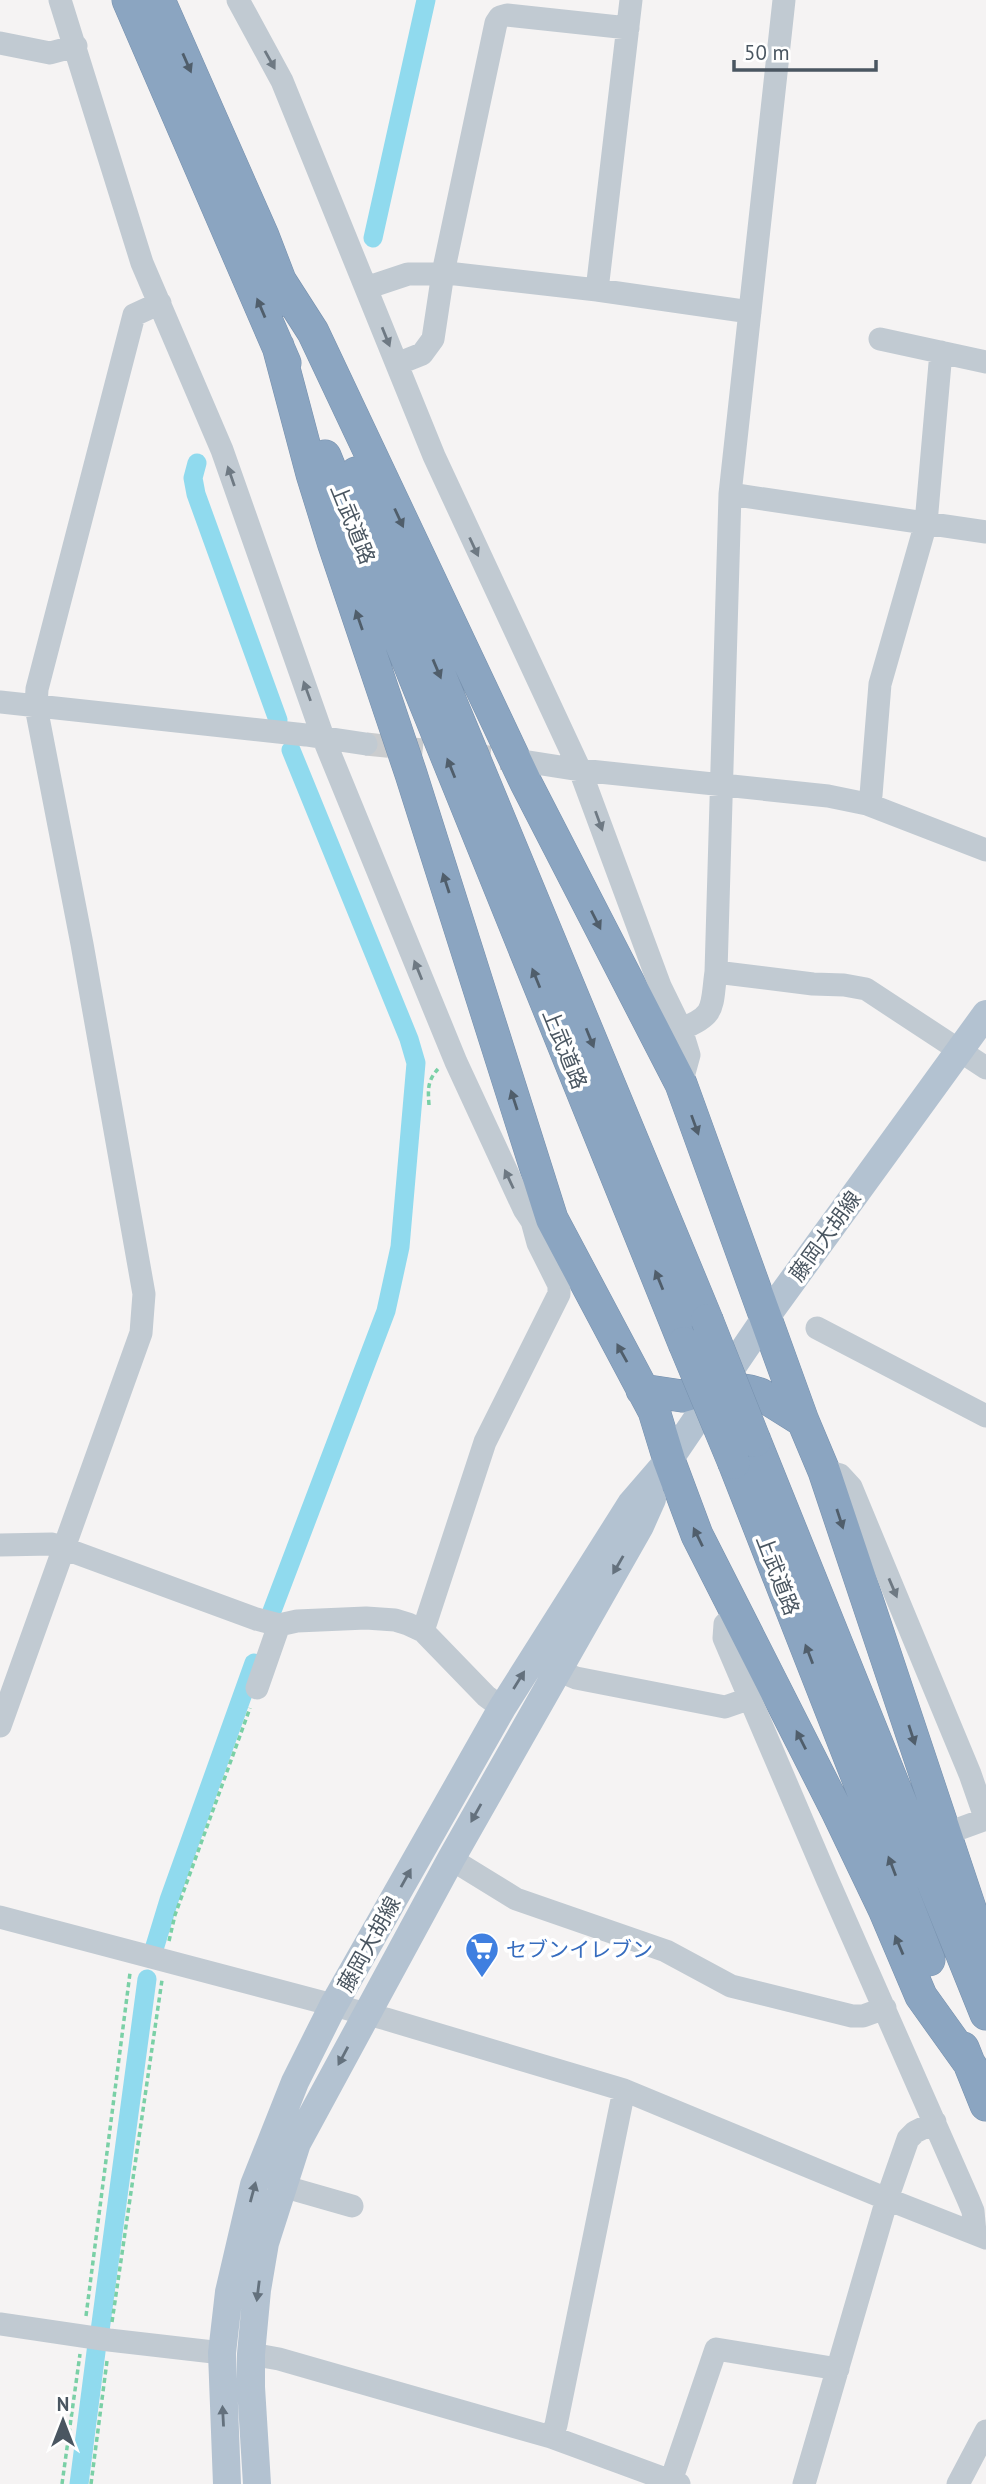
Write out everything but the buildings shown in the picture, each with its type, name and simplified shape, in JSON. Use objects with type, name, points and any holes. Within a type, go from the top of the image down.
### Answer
[{"type":"highway","name":"上武道路","points":[[128,0],[335,480],[684,1343],[745,1452],[986,2014]]},
{"type":"highway","name":"上武道路","points":[[159,0],[281,282],[382,538],[707,1320],[745,1452],[986,2105]]},
{"type":"highway","points":[[281,282],[313,332],[526,783],[681,1084],[824,1472],[986,1956]]},
{"type":"highway","points":[[278,346],[312,474],[411,774],[542,1220],[654,1411],[697,1535],[873,1885],[921,1996],[971,2067]]},
{"type":"highway","points":[[642,1390],[682,1396],[719,1386],[760,1394],[803,1421]]},
{"type":"main road","name":"藤岡大胡線","points":[[227,2484],[222,2353],[229,2292],[254,2185],[295,2082],[333,2006],[502,1708],[631,1504],[669,1460],[766,1317],[986,1014]]},
{"type":"main road","name":"藤岡大胡線","points":[[257,2484],[251,2354],[257,2290],[265,2243],[297,2143],[451,1858],[640,1526],[669,1460]]},
{"type":"street","points":[[60,0],[142,263],[222,450],[323,737],[456,1062],[524,1209],[542,1220],[538,1243],[559,1285],[559,1294],[485,1442],[423,1631]]},
{"type":"street","points":[[238,0],[282,81],[461,519],[580,770],[660,986],[681,1029],[689,1055],[681,1084]]},
{"type":"street","points":[[597,290],[631,0]]},
{"type":"street","points":[[681,1029],[708,1015],[712,1006],[716,972],[730,494],[783,0]]},
{"type":"street","points":[[397,364],[422,354],[433,339],[443,273],[496,23],[500,17],[507,15],[628,28]]},
{"type":"street","points":[[0,43],[50,53],[76,46]]},
{"type":"street","points":[[366,288],[408,274],[443,273],[597,290],[750,312]]},
{"type":"street","points":[[0,1726],[141,1333],[144,1294],[82,944],[36,707],[37,689],[134,315],[160,303]]},
{"type":"street","points":[[880,339],[986,362]]},
{"type":"street","points":[[867,804],[871,795],[880,684],[926,523],[941,352]]},
{"type":"street","points":[[730,494],[986,532]]},
{"type":"street","points":[[0,702],[366,744]]},
{"type":"street","points":[[529,762],[580,770],[828,796],[867,804],[986,850]]},
{"type":"street","points":[[716,972],[866,989],[986,1068]]},
{"type":"street","points":[[817,1328],[986,1416]]},
{"type":"street","points":[[824,1472],[840,1475],[851,1487],[978,1768],[986,1820],[956,1830]]},
{"type":"street","points":[[0,1545],[52,1544],[279,1625],[298,1621],[383,1619],[408,1624],[423,1631],[486,1696],[502,1708]]},
{"type":"street","points":[[738,1613],[725,1624],[724,1638],[973,2211],[980,2235]]},
{"type":"street","points":[[257,1688],[279,1625]]},
{"type":"street","points":[[557,1670],[576,1678],[725,1707],[751,1698]]},
{"type":"street","points":[[451,1858],[516,1899],[666,1951],[731,1986],[863,2017],[885,2008]]},
{"type":"street","points":[[828,1881],[850,1873]]},
{"type":"street","points":[[0,1917],[366,2014],[624,2090],[980,2235]]},
{"type":"street","points":[[551,2437],[556,2425],[624,2090]]},
{"type":"street","points":[[804,2484],[887,2199],[908,2139],[915,2132],[935,2123]]},
{"type":"street","points":[[282,2186],[352,2206]]},
{"type":"street","points":[[0,2325],[222,2353]]},
{"type":"street","points":[[251,2354],[279,2359],[551,2437],[675,2483],[674,2472],[716,2349],[838,2369]]},
{"type":"street","points":[[958,2484],[986,2431]]},
{"type":"path","points":[[429,1105],[427,1087],[432,1075],[438,1069],[456,1062]]},
{"type":"path","points":[[91,2484],[164,1961],[175,1914],[257,1688]]},
{"type":"path","points":[[62,2484],[131,1972],[137,1953]]},
{"type":"waterway","points":[[373,238],[426,0]]},
{"type":"waterway","points":[[197,463],[193,478],[196,494],[278,720]]},
{"type":"waterway","points":[[272,1611],[386,1311],[400,1247],[416,1063],[409,1039],[291,750]]},
{"type":"waterway","points":[[155,1946],[254,1663]]},
{"type":"waterway","points":[[100,2331],[147,1979]]},
{"type":"waterway","points":[[79,2484],[97,2344]]},
{"type":"tunnel","points":[[366,744],[527,761]]},
{"type":"place","name":"セブンイレブン","points":[[482,1979]]}]
